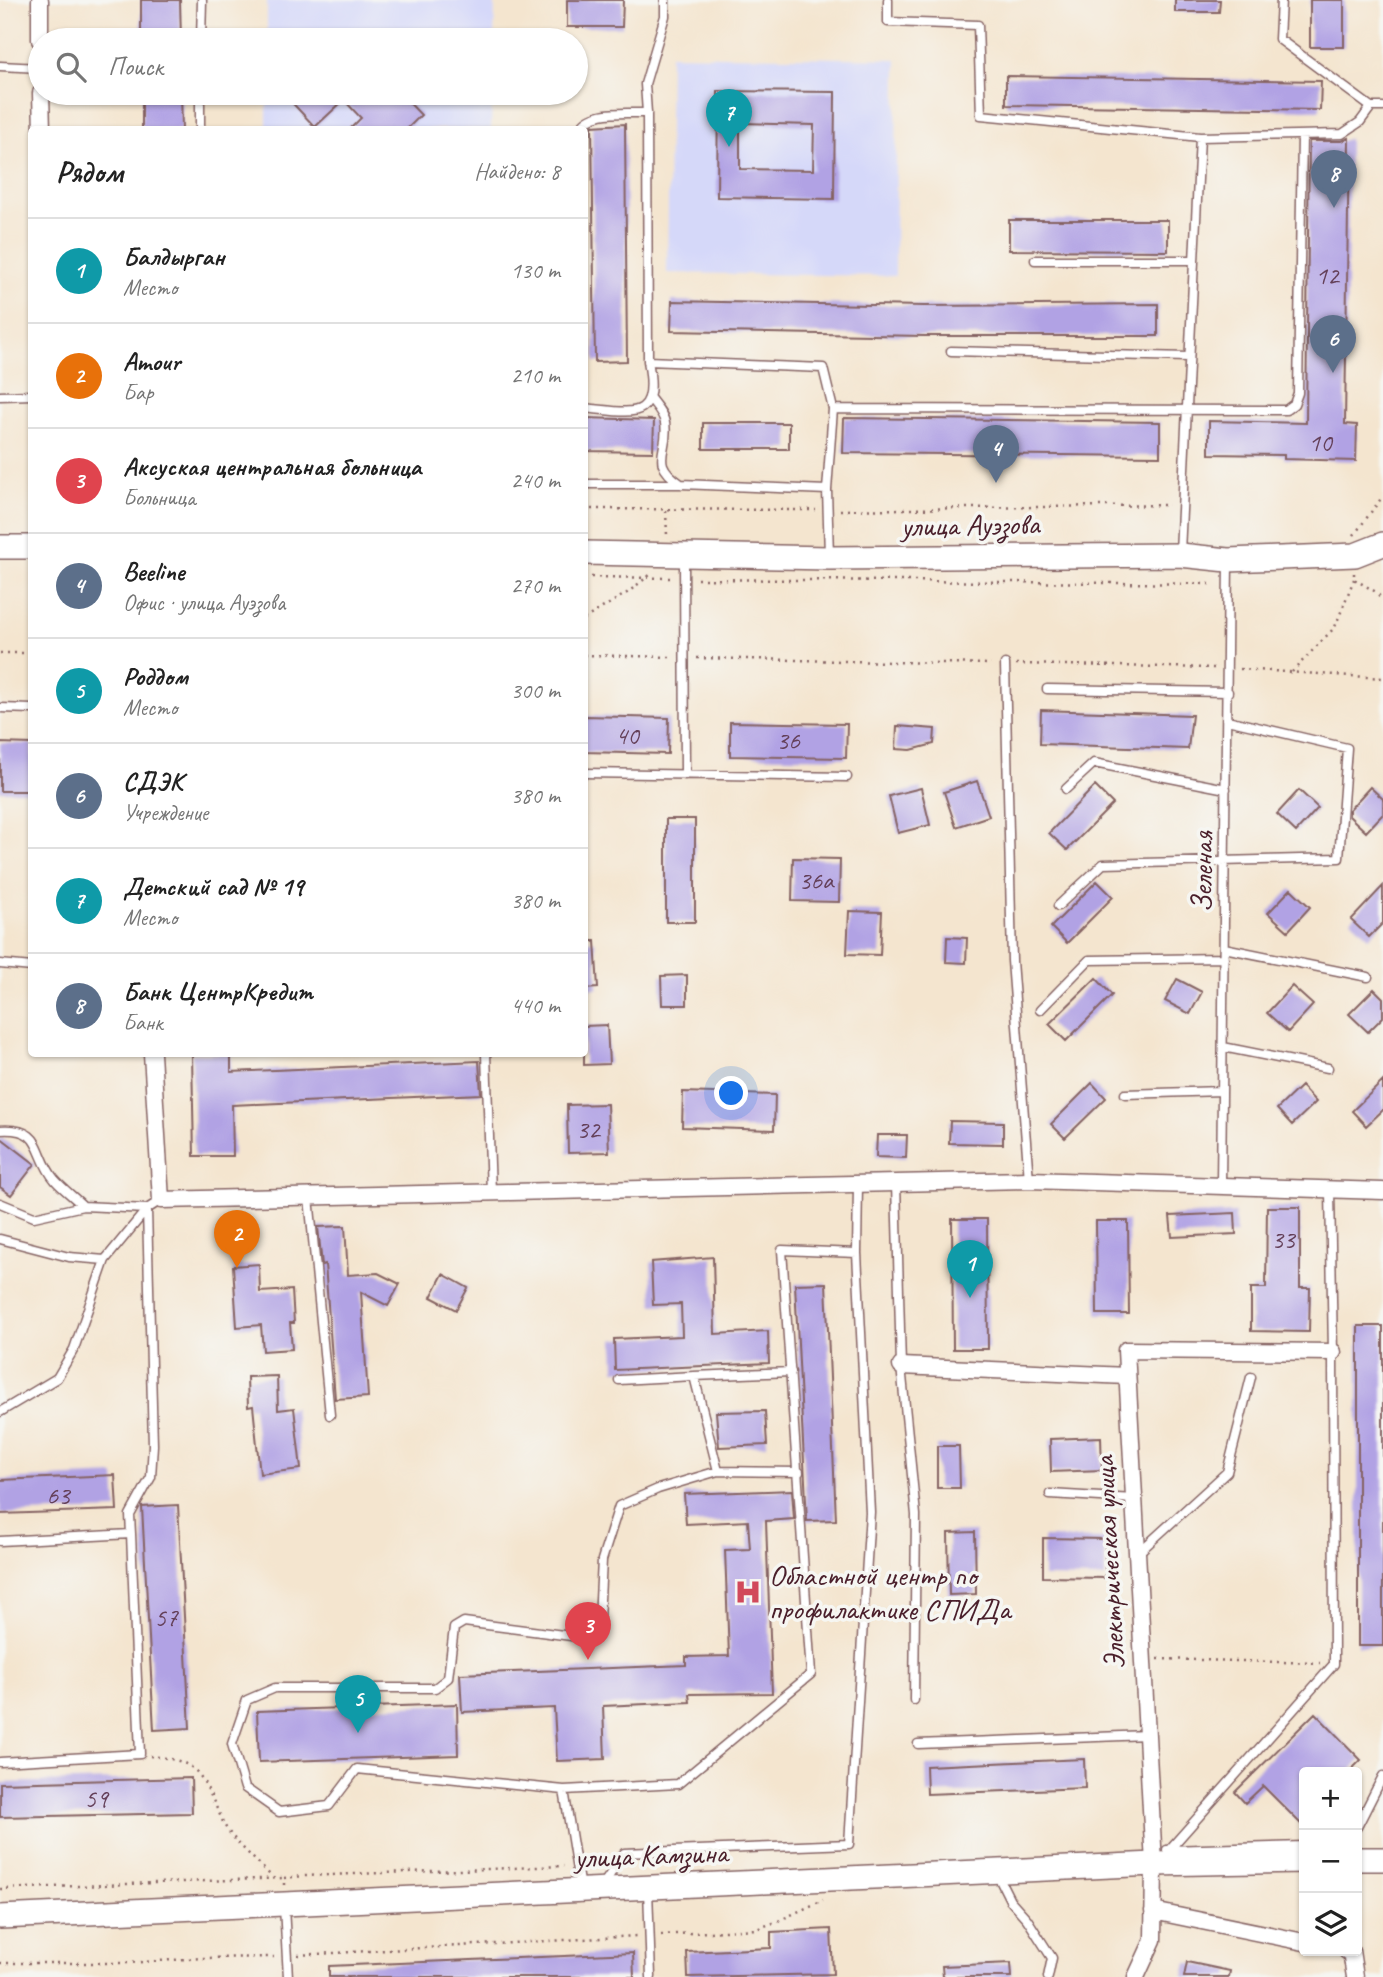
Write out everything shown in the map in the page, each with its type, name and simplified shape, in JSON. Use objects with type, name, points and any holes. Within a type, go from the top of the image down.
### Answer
[{"type":"street","points":[[40,0],[40,28]]},
{"type":"street","points":[[41,105],[42,126]]},
{"type":"street","points":[[1355,555],[1383,544]]},
{"type":"street","points":[[0,547],[28,547]]},
{"type":"street","name":"улица Ауэзова","points":[[588,553],[829,558],[1180,555],[1228,560],[1355,555]]},
{"type":"street","points":[[1355,555],[1383,564]]},
{"type":"street","points":[[152,1057],[154,1205],[309,1197],[1029,1180],[1383,1191]]},
{"type":"street","name":"Электрическая улица","points":[[1136,1977],[1153,1940],[1159,1855],[1147,1735],[1126,1350],[1333,1352]]},
{"type":"street","points":[[901,1366],[1127,1376]]},
{"type":"street","name":"улица Камзина","points":[[0,1917],[995,1871],[1159,1855],[1299,1861]]},
{"type":"street","points":[[1362,1859],[1383,1859]]},
{"type":"street","points":[[1153,1911],[1299,1941]]},
{"type":"street","points":[[1352,1956],[1354,1977]]},
{"type":"lane","points":[[201,28],[202,0]]},
{"type":"lane","points":[[588,408],[632,412],[643,408],[650,398],[653,386],[648,361],[645,84],[665,16],[665,0]]},
{"type":"lane","points":[[888,0],[888,22],[978,25],[981,115],[1200,137],[1302,135],[1342,134],[1360,122],[1371,107]]},
{"type":"lane","points":[[1281,0],[1279,39],[1371,107],[1383,107]]},
{"type":"lane","points":[[0,66],[28,67]]},
{"type":"lane","points":[[200,105],[200,126]]},
{"type":"lane","points":[[581,126],[591,116],[647,113]]},
{"type":"lane","points":[[833,409],[1286,410],[1294,404],[1298,393],[1302,135]]},
{"type":"lane","points":[[1180,555],[1200,137]]},
{"type":"lane","points":[[1035,260],[1193,260]]},
{"type":"lane","points":[[951,351],[1188,357]]},
{"type":"lane","points":[[648,361],[823,368],[833,409],[827,490],[829,558]]},
{"type":"lane","points":[[0,397],[28,395]]},
{"type":"lane","points":[[650,398],[666,421],[662,462],[667,475],[681,484]]},
{"type":"lane","points":[[588,484],[681,484],[827,490]]},
{"type":"lane","points":[[676,555],[684,578],[685,775]]},
{"type":"lane","name":"Зеленая","points":[[1221,1185],[1228,560]]},
{"type":"lane","points":[[1005,664],[1012,961],[1029,1180]]},
{"type":"lane","points":[[1047,689],[1228,692]]},
{"type":"lane","points":[[0,708],[28,709]]},
{"type":"lane","points":[[1058,906],[1103,864],[1339,858],[1347,748],[1227,720]]},
{"type":"lane","points":[[1066,789],[1094,763],[1226,789]]},
{"type":"lane","points":[[588,773],[847,777]]},
{"type":"lane","points":[[1040,1010],[1090,960],[1224,953],[1368,977]]},
{"type":"lane","points":[[0,964],[28,967]]},
{"type":"lane","points":[[1223,1047],[1328,1068]]},
{"type":"lane","points":[[486,1057],[491,1192]]},
{"type":"lane","points":[[1125,1094],[1222,1091]]},
{"type":"lane","points":[[0,1130],[16,1129],[32,1136],[54,1178],[83,1206]]},
{"type":"lane","points":[[896,1183],[901,1366],[916,1515],[914,1700]]},
{"type":"lane","points":[[564,1790],[578,1866],[590,1889],[624,1853],[849,1844],[870,1512],[858,1253],[858,1184]]},
{"type":"lane","points":[[1159,1855],[1334,1664],[1330,1191]]},
{"type":"lane","points":[[309,1197],[330,1415]]},
{"type":"lane","points":[[0,1203],[34,1217],[83,1206],[154,1205]]},
{"type":"lane","points":[[0,1412],[57,1378],[74,1349],[104,1260],[154,1205]]},
{"type":"lane","points":[[0,1762],[140,1754],[130,1515],[151,1476],[154,1205]]},
{"type":"lane","points":[[0,1240],[69,1257],[104,1260]]},
{"type":"lane","points":[[799,1472],[718,1471],[658,1489],[619,1506],[603,1560],[598,1620],[579,1637],[464,1622],[454,1628],[448,1678],[435,1688],[275,1688],[247,1700],[232,1744],[246,1787],[279,1812],[328,1806],[357,1769],[564,1790],[678,1784],[811,1674],[799,1472],[782,1250],[858,1253]]},
{"type":"lane","points":[[619,1380],[791,1372]]},
{"type":"lane","points":[[694,1376],[718,1471]]},
{"type":"lane","points":[[1137,1554],[1227,1472],[1251,1377]]},
{"type":"lane","points":[[1050,1494],[1134,1499]]},
{"type":"lane","points":[[0,1541],[131,1534]]},
{"type":"lane","points":[[918,1744],[1147,1735]]},
{"type":"lane","points":[[1362,1817],[1383,1776]]},
{"type":"lane","points":[[1159,1855],[1299,1846]]},
{"type":"lane","points":[[995,1871],[1010,1900],[1027,1919],[1052,1958],[1048,1977]]},
{"type":"lane","points":[[648,1886],[651,1977]]},
{"type":"lane","points":[[284,1902],[288,1977]]},
{"type":"path","points":[[588,509],[828,510],[1183,505]]},
{"type":"path","points":[[588,616],[646,579],[676,555],[666,510]]},
{"type":"path","points":[[588,577],[1229,585]]},
{"type":"path","points":[[1292,673],[1335,627],[1354,579]]},
{"type":"path","points":[[0,653],[28,653]]},
{"type":"path","points":[[588,655],[1228,669],[1383,678]]},
{"type":"path","points":[[1143,1658],[1334,1664]]},
{"type":"path","points":[[140,1754],[173,1758],[187,1762],[195,1769],[205,1783],[227,1830],[274,1879]]},
{"type":"path","points":[[0,1889],[284,1878]]},
{"type":"path","points":[[0,1963],[128,1963],[650,1935]]},
{"type":"shaded area","points":[[267,0],[495,0],[494,28],[267,28]]},
{"type":"shaded area","points":[[670,55],[897,59],[895,276],[667,273]]},
{"type":"shaded area","points":[[267,105],[492,105],[491,126],[267,126]]},
{"type":"building","points":[[141,0],[180,0],[181,28],[141,28]]},
{"type":"building","points":[[567,0],[623,0],[622,27],[567,27]]},
{"type":"building","points":[[1175,0],[1220,0],[1219,12],[1175,12]]},
{"type":"building","points":[[1310,0],[1344,0],[1344,47],[1310,47]]},
{"type":"building","points":[[1006,76],[1321,81],[1320,110],[1006,105]]},
{"type":"building","points":[[718,91],[835,92],[834,199],[717,197]],"holes":[[[740,123],[814,125],[813,170],[740,169]]]},
{"type":"building","points":[[142,105],[181,105],[182,126],[142,126]]},
{"type":"building","points":[[294,105],[339,105],[316,126]]},
{"type":"building","points":[[349,105],[411,105],[421,115],[410,126],[353,126],[361,118]]},
{"type":"building","points":[[625,124],[627,361],[595,362],[592,126]]},
{"type":"building","points":[[1349,138],[1345,424],[1357,425],[1356,461],[1284,459],[1284,455],[1209,454],[1209,421],[1306,423],[1309,141],[1342,141]]},
{"type":"building","points":[[1009,220],[1168,220],[1168,251],[1009,250]]},
{"type":"building","points":[[672,301],[924,306],[1158,304],[1158,336],[924,336],[671,331]]},
{"type":"building","points":[[588,418],[654,420],[653,452],[588,451]]},
{"type":"building","points":[[844,418],[1160,422],[1160,456],[843,453]]},
{"type":"building","points":[[703,423],[789,423],[789,449],[703,449]]},
{"type":"building","points":[[1041,710],[1192,715],[1188,749],[1040,744]]},
{"type":"building","points":[[588,716],[669,718],[668,754],[588,752]]},
{"type":"building","points":[[730,722],[847,724],[846,758],[730,756]]},
{"type":"building","points":[[897,726],[935,729],[934,744],[911,750],[896,749]]},
{"type":"building","points":[[0,743],[28,744],[28,791],[0,791]]},
{"type":"building","points":[[977,781],[989,816],[956,827],[944,792]]},
{"type":"building","points":[[1095,786],[1113,804],[1067,850],[1049,833]]},
{"type":"building","points":[[1370,787],[1383,799],[1383,814],[1366,832],[1349,816],[1349,810]]},
{"type":"building","points":[[921,788],[930,825],[898,833],[889,796]]},
{"type":"building","points":[[1299,790],[1318,808],[1296,832],[1277,814]]},
{"type":"building","points":[[666,819],[695,819],[695,922],[666,922]]},
{"type":"building","points":[[793,858],[840,859],[839,902],[792,901]]},
{"type":"building","points":[[1097,881],[1113,897],[1067,943],[1051,927]]},
{"type":"building","points":[[1383,886],[1383,923],[1369,937],[1351,920]]},
{"type":"building","points":[[1291,889],[1310,907],[1288,931],[1268,913]]},
{"type":"building","points":[[849,911],[882,912],[880,955],[847,954]]},
{"type":"building","points":[[947,937],[967,938],[966,963],[946,962]]},
{"type":"building","points":[[588,941],[595,941],[598,988],[588,989]]},
{"type":"building","points":[[687,975],[687,1005],[662,1005],[661,976]]},
{"type":"building","points":[[1096,978],[1112,995],[1066,1041],[1049,1024]]},
{"type":"building","points":[[1177,979],[1202,992],[1190,1014],[1165,1001]]},
{"type":"building","points":[[1292,986],[1313,1005],[1288,1032],[1267,1013]]},
{"type":"building","points":[[1374,989],[1383,998],[1383,1017],[1368,1032],[1349,1014]]},
{"type":"building","points":[[607,1025],[609,1064],[584,1065],[584,1057],[588,1057],[588,1026]]},
{"type":"building","points":[[192,1057],[231,1057],[231,1072],[479,1061],[481,1094],[232,1105],[233,1156],[194,1156]]},
{"type":"building","points":[[1383,1081],[1383,1110],[1366,1126],[1352,1111]]},
{"type":"building","points":[[1092,1083],[1106,1098],[1065,1138],[1051,1124]]},
{"type":"building","points":[[1301,1086],[1316,1102],[1292,1125],[1277,1109]]},
{"type":"building","points":[[683,1092],[775,1095],[774,1130],[682,1127]]},
{"type":"building","points":[[607,1104],[609,1152],[568,1153],[567,1105]]},
{"type":"building","points":[[950,1121],[1003,1122],[1003,1144],[949,1143]]},
{"type":"building","points":[[877,1135],[907,1135],[906,1158],[876,1157]]},
{"type":"building","points":[[0,1137],[35,1164],[11,1195],[0,1187]]},
{"type":"building","points":[[1267,1207],[1300,1207],[1300,1288],[1310,1288],[1309,1332],[1251,1331],[1251,1288],[1266,1288]]},
{"type":"building","points":[[1235,1213],[1236,1234],[1172,1237],[1170,1216]]},
{"type":"building","points":[[952,1219],[987,1219],[988,1349],[953,1349]]},
{"type":"building","points":[[1096,1221],[1128,1221],[1129,1314],[1097,1314]]},
{"type":"building","points":[[345,1226],[348,1275],[378,1273],[400,1284],[388,1306],[361,1292],[368,1397],[335,1399],[325,1264],[322,1265],[318,1227]]},
{"type":"building","points":[[713,1257],[715,1334],[768,1331],[769,1363],[615,1370],[614,1339],[682,1336],[681,1304],[653,1305],[651,1262]]},
{"type":"building","points":[[259,1264],[260,1292],[292,1290],[292,1349],[263,1351],[261,1325],[237,1327],[233,1266]]},
{"type":"building","points":[[443,1274],[468,1288],[456,1310],[431,1297]]},
{"type":"building","points":[[826,1283],[836,1520],[807,1521],[795,1284]]},
{"type":"building","points":[[1358,1326],[1383,1326],[1383,1646],[1358,1646]]},
{"type":"building","points":[[277,1376],[278,1410],[294,1408],[301,1469],[260,1474],[253,1406],[248,1407],[247,1377]]},
{"type":"building","points":[[765,1411],[767,1445],[719,1447],[716,1412]]},
{"type":"building","points":[[1101,1437],[1102,1470],[1051,1472],[1050,1439]]},
{"type":"building","points":[[937,1446],[959,1446],[960,1488],[937,1488]]},
{"type":"building","points":[[115,1475],[117,1510],[0,1514],[0,1480]]},
{"type":"building","points":[[792,1490],[794,1519],[766,1521],[772,1693],[689,1694],[690,1702],[603,1706],[605,1759],[557,1761],[554,1708],[462,1712],[460,1674],[686,1665],[686,1657],[729,1656],[725,1550],[750,1549],[748,1521],[686,1524],[684,1494]]},
{"type":"building","points":[[178,1505],[190,1728],[154,1730],[142,1507]]},
{"type":"building","points":[[975,1532],[976,1594],[949,1595],[948,1533]]},
{"type":"building","points":[[1043,1538],[1105,1539],[1105,1578],[1043,1577]]},
{"type":"building","points":[[457,1704],[458,1755],[259,1762],[257,1711]]},
{"type":"building","points":[[1315,1713],[1361,1760],[1354,1767],[1299,1767],[1299,1822],[1263,1786],[1245,1803],[1235,1792]]},
{"type":"building","points":[[1084,1759],[1085,1788],[927,1794],[926,1766]]},
{"type":"building","points":[[191,1778],[192,1813],[0,1817],[0,1783]]},
{"type":"building","points":[[831,1929],[833,1974],[688,1977],[687,1952],[771,1948],[771,1932]]},
{"type":"building","points":[[633,1953],[634,1977],[329,1977],[329,1966]]},
{"type":"building","points":[[1187,1962],[1230,1971],[1229,1977],[1184,1977]]},
{"type":"building","points":[[1011,1963],[1012,1977],[943,1977],[942,1966]]},
{"type":"place","name":"Детский сад № 19","points":[[729,147]]},
{"type":"place","name":"Банк ЦентрКредит","points":[[1334,208]]},
{"type":"place","name":"СДЭК","points":[[1333,373]]},
{"type":"place","name":"Beeline","points":[[996,483]]},
{"type":"place","name":"Amour","points":[[237,1268]]},
{"type":"place","name":"Балдырган","points":[[970,1298]]},
{"type":"place","name":"Областной центр по профилактике СПИДа","points":[[748,1592]]},
{"type":"place","name":"Аксуская центральная больница","points":[[588,1660]]},
{"type":"place","name":"Роддом","points":[[358,1733]]}]
